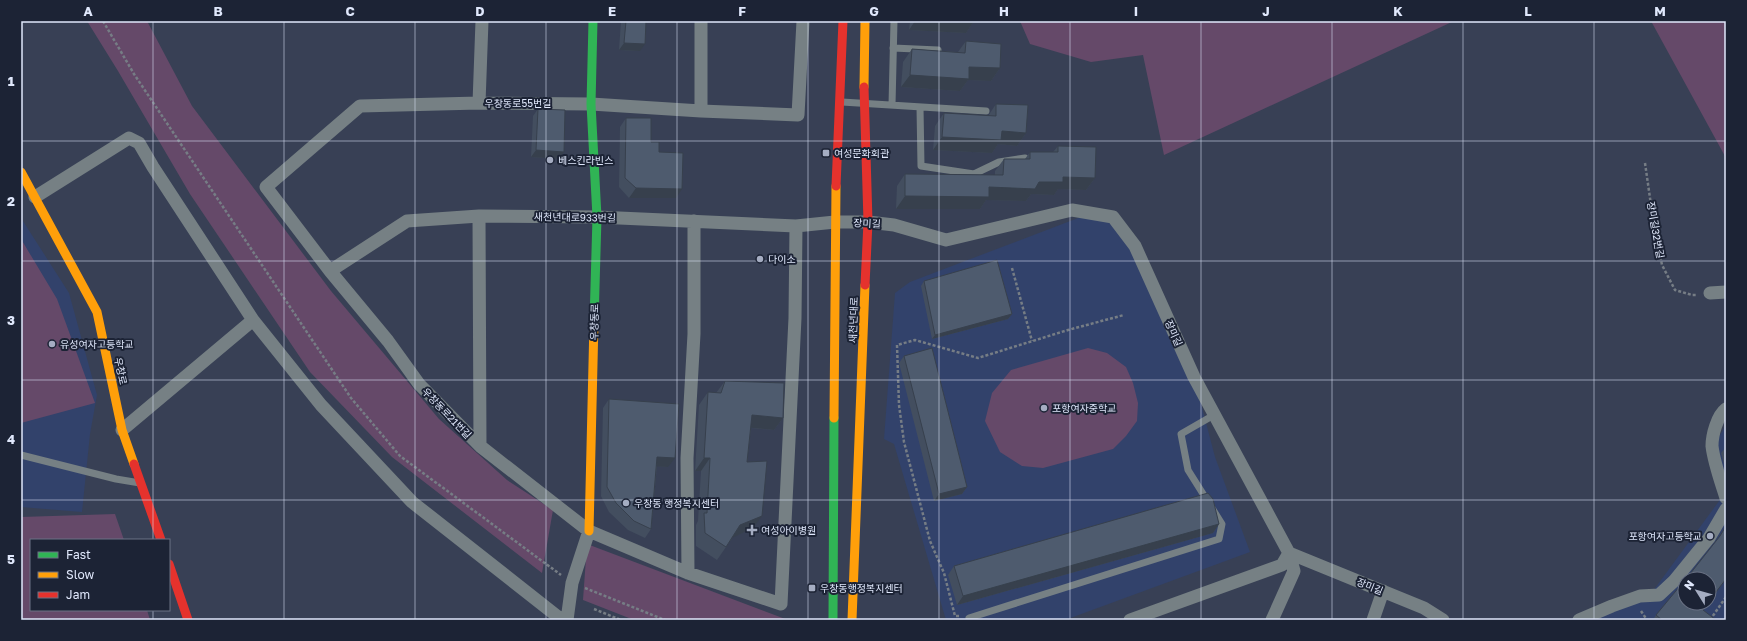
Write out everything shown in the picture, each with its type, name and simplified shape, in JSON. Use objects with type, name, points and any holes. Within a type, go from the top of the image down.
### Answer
[{"type":"main road","name":"우창동로","points":[[589,531],[597,217],[591,104],[593,21]]},
{"type":"main road","name":"새천년대로","points":[[833,620],[835,222],[842,21]]},
{"type":"main road","name":"새천년대로","points":[[852,620],[868,222],[864,103],[865,21]]},
{"type":"main road","name":"우창로","points":[[22,177],[35,197],[97,312],[122,430],[161,539]]},
{"type":"main road","points":[[170,567],[188,620]]},
{"type":"street","name":"우창동로55번길","points":[[482,21],[479,103],[591,104],[798,115],[803,21]]},
{"type":"street","points":[[701,21],[701,111]]},
{"type":"street","name":"우창동로21번길","points":[[479,103],[360,106],[266,187],[330,271],[388,341],[419,384],[480,446],[589,531],[688,573],[781,604],[795,318],[796,226]]},
{"type":"street","points":[[35,197],[129,138],[139,143],[152,167],[253,320],[321,405],[412,502],[562,620]]},
{"type":"street","name":"장미길","points":[[835,222],[868,222],[894,225],[946,240],[1072,210],[1113,216],[1135,246],[1194,377],[1289,553],[1424,608],[1443,620]]},
{"type":"street","points":[[479,216],[480,446]]},
{"type":"street","name":"새천년대로933번길","points":[[330,271],[407,221],[479,216],[694,220],[796,226],[835,222]]},
{"type":"street","points":[[688,573],[687,458],[694,334],[694,220]]},
{"type":"street","points":[[1710,293],[1726,292]]},
{"type":"street","points":[[122,430],[253,320]]},
{"type":"street","points":[[1726,409],[1723,411],[1716,426],[1712,446],[1726,498]]},
{"type":"street","points":[[1579,620],[1640,596],[1659,595],[1674,581],[1709,538],[1726,510]]},
{"type":"street","name":"우창동로","points":[[567,620],[572,583],[589,531]]},
{"type":"street","points":[[1130,620],[1282,565],[1289,553]]},
{"type":"street","points":[[1272,620],[1294,572],[1289,553]]},
{"type":"street","points":[[1373,620],[1383,591]]},
{"type":"lane","points":[[892,105],[894,21]]},
{"type":"lane","points":[[893,48],[938,50]]},
{"type":"lane","points":[[840,102],[986,111]]},
{"type":"lane","points":[[920,107],[921,166],[974,174],[999,162],[1025,158]]},
{"type":"lane","points":[[969,618],[1219,539],[1222,524],[1188,470],[1181,434],[1214,414]]},
{"type":"lane","points":[[21,455],[116,479],[142,483]]},
{"type":"path","points":[[103,21],[134,74],[350,398],[400,456],[572,583],[665,620]]},
{"type":"path","name":"장미길32번길","points":[[1645,163],[1653,219],[1662,266],[1675,290],[1692,295],[1710,293]]},
{"type":"path","points":[[1012,268],[1032,341]]},
{"type":"path","points":[[969,618],[954,616],[944,573],[930,541],[904,442],[899,405],[897,345],[915,340],[978,358],[1124,315]]},
{"type":"path","points":[[1710,620],[1726,597]]},
{"type":"path","points":[[594,608],[621,620]]},
{"type":"shaded area","points":[[87,21],[147,21],[192,106],[331,291],[439,419],[507,480],[553,510],[542,573],[392,457],[310,372],[190,194]]},
{"type":"shaded area","points":[[1020,21],[1454,21],[1164,155],[1143,55],[1091,62],[1030,44]]},
{"type":"shaded area","points":[[1651,21],[1726,21],[1726,158]]},
{"type":"shaded area","name":"포항여자중학교","points":[[1086,215],[1113,217],[1135,246],[1194,377],[1215,457],[1250,552],[1065,620],[946,620],[894,444],[884,439],[895,293],[910,282]]},
{"type":"shaded area","name":"유성여자고등학교","points":[[21,218],[69,293],[97,395],[90,434],[82,512],[21,507]]},
{"type":"shaded area","points":[[21,239],[57,299],[95,403],[21,423]]},
{"type":"shaded area","points":[[1088,348],[1107,353],[1126,367],[1133,383],[1138,403],[1137,421],[1126,436],[1113,449],[1043,468],[1022,466],[1000,452],[985,421],[992,393],[1011,370]]},
{"type":"shaded area","name":"포항여자고등학교","points":[[1726,425],[1726,620],[1594,620],[1650,595],[1725,493],[1717,440]]},
{"type":"shaded area","points":[[115,514],[124,539],[30,539],[30,611],[147,611],[150,620],[21,620],[21,517]]},
{"type":"shaded area","points":[[587,544],[788,620],[634,620],[583,600]]},
{"type":"building","points":[[626,21],[646,21],[645,44],[624,43]]},
{"type":"building","points":[[966,41],[1001,44],[1000,68],[969,67],[969,79],[910,75],[912,49],[965,53]]},
{"type":"building","points":[[996,104],[1028,105],[1026,133],[1002,131],[1001,140],[942,137],[944,113],[996,116]]},
{"type":"building","points":[[538,109],[565,110],[564,152],[536,150]]},
{"type":"building","points":[[626,118],[651,118],[651,142],[659,142],[659,152],[683,153],[682,189],[636,188],[625,178]]},
{"type":"building","points":[[1058,146],[1096,147],[1095,178],[1063,177],[1063,182],[1039,182],[1035,189],[989,187],[989,197],[905,196],[905,174],[1003,175],[1004,159],[1030,159],[1030,152],[1058,152]]},
{"type":"building","points":[[997,260],[1012,314],[935,335],[924,281]]},
{"type":"building","points":[[932,348],[967,487],[939,494],[904,356]]},
{"type":"building","name":"여성아이병원","points":[[725,381],[784,383],[783,418],[752,415],[747,462],[767,461],[762,516],[740,525],[726,547],[705,533],[704,513],[707,513],[710,458],[704,458],[708,392],[721,393]]},
{"type":"building","points":[[609,399],[679,404],[675,458],[657,457],[651,529],[634,521],[616,503],[607,487]]},
{"type":"building","points":[[1208,493],[1213,499],[1219,524],[963,596],[954,566]]},
{"type":"building","points":[[1726,526],[1726,579],[1717,591],[1717,571],[1692,571]]},
{"type":"building","points":[[1677,590],[1677,611],[1704,611],[1716,620],[1662,620],[1656,615]]},
{"type":"traffic: fast","points":[[593,21],[591,104],[597,217],[594,322]]},
{"type":"traffic: fast","points":[[833,620],[834,418]]},
{"type":"traffic: slow","points":[[864,87],[865,21]]},
{"type":"traffic: slow","points":[[21,172],[97,312],[122,430],[134,464]]},
{"type":"traffic: slow","points":[[834,418],[836,186]]},
{"type":"traffic: slow","points":[[852,620],[865,285]]},
{"type":"traffic: slow","points":[[589,531],[594,322]]},
{"type":"traffic: jam","points":[[836,186],[843,21]]},
{"type":"traffic: jam","points":[[864,87],[868,222],[865,285]]},
{"type":"traffic: jam","points":[[134,464],[161,539]]},
{"type":"traffic: jam","points":[[170,567],[188,620]]},
{"type":"place","name":"여성문화회관","points":[[826,153]]},
{"type":"place","name":"베스킨라빈스","points":[[550,160]]},
{"type":"place","name":"다이소","points":[[760,259]]},
{"type":"place","name":"유성여자고등학교","points":[[52,344]]},
{"type":"place","name":"포항여자중학교","points":[[1044,408]]},
{"type":"place","name":"우창동 행정복지센터","points":[[626,503]]},
{"type":"place","name":"여성아이병원","points":[[752,530]]},
{"type":"place","name":"포항여자고등학교","points":[[1710,536]]},
{"type":"place","name":"우창동행정복지센터","points":[[812,588]]}]
